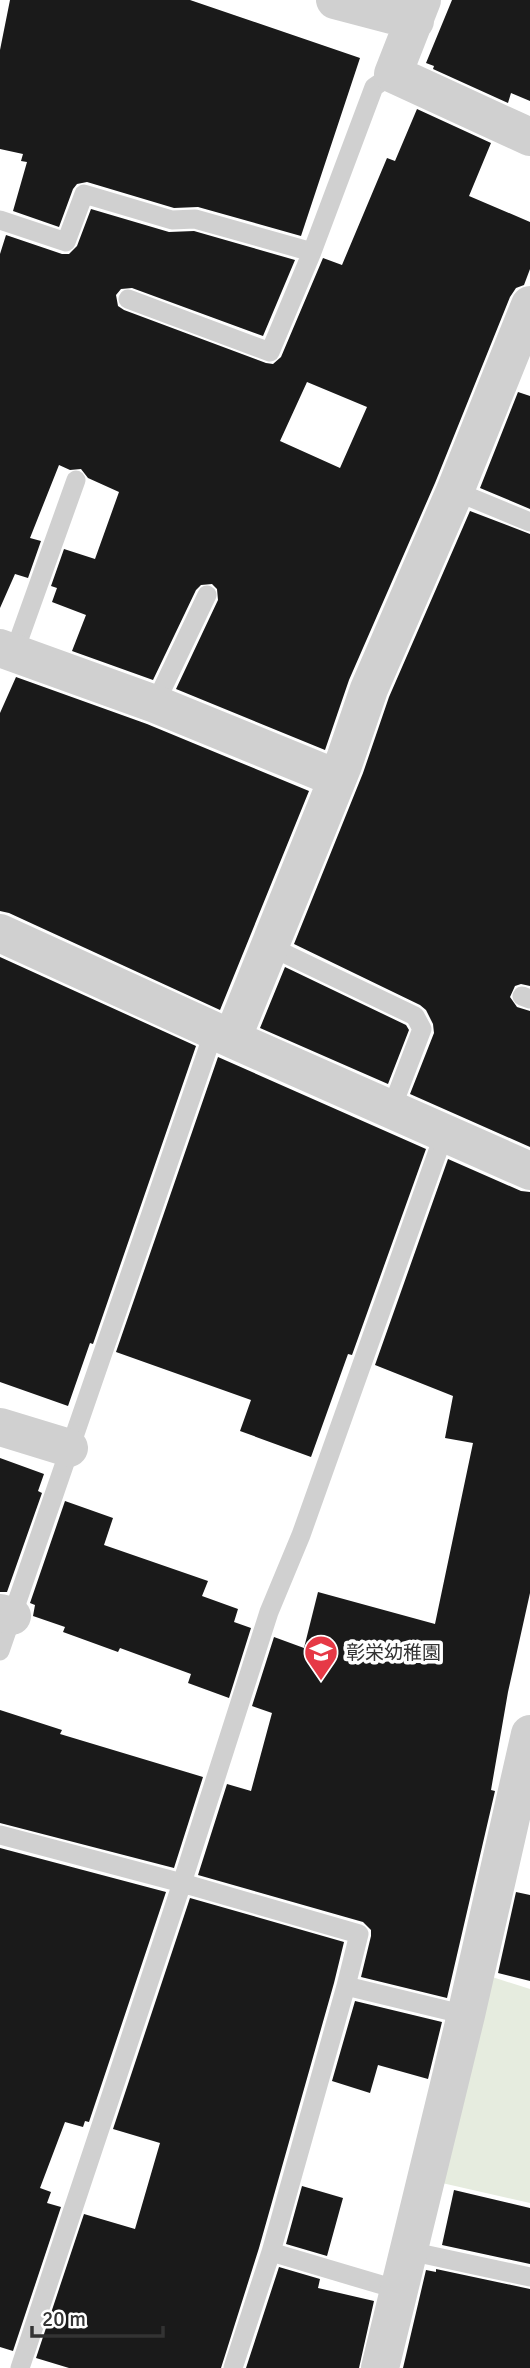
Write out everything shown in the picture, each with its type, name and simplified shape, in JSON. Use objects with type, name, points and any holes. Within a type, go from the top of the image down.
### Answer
[{"type":"street","points":[[335,0],[418,10],[393,74],[530,137]]},
{"type":"street","points":[[223,1035],[269,946],[369,689],[455,491],[518,370],[530,305]]},
{"type":"street","points":[[6,656],[155,704],[336,778]]},
{"type":"street","points":[[0,933],[530,1171]]},
{"type":"street","points":[[0,1427],[69,1448]]},
{"type":"street","points":[[380,2368],[466,2015],[530,1734]]},
{"type":"lane","points":[[128,299],[270,352],[312,252],[374,87],[393,74]]},
{"type":"lane","points":[[0,220],[66,242],[83,194],[172,220],[195,219],[312,252]]},
{"type":"lane","points":[[6,656],[76,480]]},
{"type":"lane","points":[[455,491],[530,522]]},
{"type":"lane","points":[[155,704],[206,595]]},
{"type":"lane","points":[[269,946],[415,1016],[422,1029],[391,1110]]},
{"type":"lane","points":[[4,1627],[223,1035]]},
{"type":"lane","points":[[20,2368],[182,1883],[269,1612],[301,1535],[443,1134]]},
{"type":"lane","points":[[0,1835],[182,1883],[359,1934],[271,2252],[233,2368]]},
{"type":"lane","points":[[346,1986],[466,2015]]},
{"type":"lane","points":[[409,2251],[530,2277]]},
{"type":"lane","points":[[271,2252],[399,2290]]},
{"type":"shaded area","points":[[486,1975],[530,1989],[530,2203],[442,2183]]},
{"type":"building","points":[[10,0],[190,0],[360,58],[301,236],[198,207],[174,208],[87,182],[77,184],[73,189],[59,227],[13,211],[27,162],[21,161],[23,154],[0,149],[0,50]]},
{"type":"building","points":[[452,0],[530,0],[530,101],[511,93],[508,103],[433,69],[434,66],[426,63]]},
{"type":"building","points":[[417,109],[491,143],[469,196],[530,222],[530,269],[524,285],[516,288],[510,297],[435,483],[349,680],[325,750],[176,689],[218,600],[217,589],[212,584],[201,585],[196,590],[153,680],[72,651],[86,615],[52,602],[57,588],[51,586],[64,549],[95,559],[119,492],[88,478],[81,469],[70,470],[59,465],[30,538],[41,541],[28,578],[15,574],[0,608],[0,254],[6,235],[69,254],[77,246],[91,209],[169,232],[194,231],[295,260],[263,336],[132,288],[121,289],[116,295],[118,306],[124,310],[273,364],[281,357],[323,258],[342,265],[387,158],[395,161]],"holes":[[[307,382],[367,407],[340,468],[280,441]]]},
{"type":"building","points":[[518,392],[530,396],[530,509],[480,488]]},
{"type":"building","points":[[470,511],[530,534],[530,986],[515,986],[510,997],[517,1007],[530,1011],[530,1147],[410,1094],[434,1033],[426,1010],[294,944],[363,773],[389,697]]},
{"type":"building","points":[[16,677],[147,724],[309,791],[220,1010],[0,911],[0,713]]},
{"type":"building","points":[[0,957],[196,1046],[93,1344],[90,1343],[68,1406],[0,1382]]},
{"type":"building","points":[[285,967],[406,1025],[409,1030],[388,1084],[260,1028]]},
{"type":"building","points":[[218,1057],[426,1149],[352,1355],[348,1354],[311,1457],[240,1431],[251,1400],[116,1352]]},
{"type":"building","points":[[448,1159],[521,1191],[530,1192],[530,1593],[508,1692],[491,1790],[495,1791],[447,1998],[361,1977],[371,1936],[371,1930],[363,1922],[198,1875],[227,1784],[251,1791],[272,1713],[252,1706],[274,1637],[304,1648],[318,1592],[435,1624],[473,1443],[445,1438],[453,1396],[375,1365]]},
{"type":"building","points":[[0,1458],[44,1474],[38,1491],[42,1493],[7,1592],[0,1592]]},
{"type":"building","points":[[65,1501],[113,1518],[104,1545],[208,1581],[202,1596],[238,1609],[234,1622],[251,1628],[229,1698],[188,1683],[191,1674],[120,1648],[118,1652],[63,1632],[65,1627],[33,1616],[35,1605],[30,1603]]},
{"type":"building","points":[[0,1710],[62,1730],[60,1734],[203,1777],[174,1868],[0,1823]]},
{"type":"building","points":[[0,1848],[166,1892],[89,2122],[85,2121],[83,2127],[65,2122],[40,2188],[51,2192],[47,2203],[61,2207],[13,2351],[0,2347]]},
{"type":"building","points":[[516,1892],[530,1895],[530,1981],[498,1973]]},
{"type":"building","points":[[190,1898],[344,1942],[334,1983],[259,2248],[221,2368],[69,2368],[36,2358],[84,2214],[135,2229],[160,2143],[113,2129]]},
{"type":"building","points":[[355,2001],[442,2022],[428,2079],[378,2065],[370,2093],[332,2081]]},
{"type":"building","points":[[302,2186],[343,2198],[327,2256],[286,2244]]},
{"type":"building","points":[[454,2190],[530,2208],[530,2264],[442,2245]]},
{"type":"building","points":[[279,2267],[320,2279],[318,2288],[374,2301],[359,2368],[246,2368]]},
{"type":"building","points":[[436,2269],[530,2289],[530,2368],[403,2368],[426,2270],[436,2272]]},
{"type":"place","name":"彰栄幼稚園","points":[[321,1682]]}]
